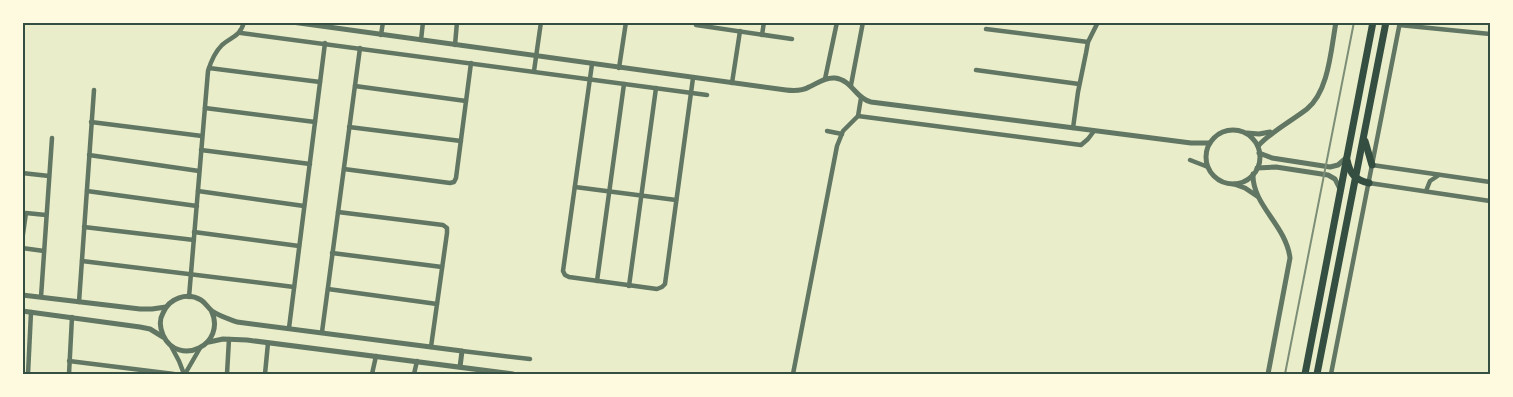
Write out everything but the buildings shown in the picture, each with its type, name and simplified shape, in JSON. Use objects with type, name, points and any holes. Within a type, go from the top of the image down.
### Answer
[{"type":"highway","points":[[1305,374],[1373,22]]},
{"type":"highway","points":[[1317,374],[1386,22]]},
{"type":"highway","points":[[1364,138],[1372,165]]},
{"type":"highway","points":[[1346,157],[1350,172],[1356,179],[1369,183]]},
{"type":"street","points":[[189,297],[209,68],[214,56],[222,46],[241,32],[244,22]]},
{"type":"street","points":[[292,22],[792,91],[803,90],[825,79],[839,79],[851,85],[861,98],[871,102],[1191,143],[1210,143]]},
{"type":"street","points":[[343,30],[344,22]]},
{"type":"street","points":[[381,35],[383,22]]},
{"type":"street","points":[[421,40],[424,22]]},
{"type":"street","points":[[454,45],[457,22]]},
{"type":"street","points":[[534,71],[541,22]]},
{"type":"street","points":[[620,68],[626,22]]},
{"type":"street","points":[[762,35],[764,22]]},
{"type":"street","points":[[825,79],[837,22]]},
{"type":"street","points":[[851,85],[863,22]]},
{"type":"street","points":[[1073,128],[1079,84],[1088,42],[1098,22]]},
{"type":"street","points":[[1258,146],[1273,132],[1306,110],[1320,94],[1324,84],[1336,22]]},
{"type":"street","points":[[1331,374],[1399,24],[1490,34]]},
{"type":"street","points":[[696,25],[718,25],[740,31],[792,39]]},
{"type":"street","points":[[986,29],[1088,42]]},
{"type":"street","points":[[732,83],[740,31]]},
{"type":"street","points":[[241,32],[707,95]]},
{"type":"street","points":[[288,328],[325,43]]},
{"type":"street","points":[[322,332],[360,48]]},
{"type":"street","points":[[344,169],[452,183],[456,178],[471,63]]},
{"type":"street","points":[[592,64],[563,271],[569,277],[630,286],[658,289],[665,284],[693,78]]},
{"type":"street","points":[[209,68],[320,82]]},
{"type":"street","points":[[976,70],[1079,84]]},
{"type":"street","points":[[597,281],[624,84]]},
{"type":"street","points":[[355,86],[466,101]]},
{"type":"street","points":[[630,286],[656,88]]},
{"type":"street","points":[[79,302],[94,90]]},
{"type":"street","points":[[793,374],[837,146],[842,134],[858,116],[861,98]]},
{"type":"street","points":[[205,108],[315,122]]},
{"type":"street","points":[[858,116],[1081,146],[1094,131]]},
{"type":"street","points":[[91,122],[202,136]]},
{"type":"street","points":[[349,127],[461,141]]},
{"type":"street","points":[[1208,167],[1206,155],[1210,143],[1217,135],[1226,131],[1236,130],[1259,134],[1273,132]]},
{"type":"street","points":[[827,131],[842,134]]},
{"type":"street","points":[[1231,183],[1245,180],[1257,168],[1258,146],[1246,133]]},
{"type":"street","points":[[41,297],[52,138]]},
{"type":"street","points":[[201,150],[310,164]]},
{"type":"street","points":[[1259,154],[1272,158],[1330,167],[1337,165],[1346,157]]},
{"type":"street","points":[[89,155],[199,171]]},
{"type":"street","points":[[1190,160],[1208,167],[1217,178],[1244,188],[1259,198]]},
{"type":"street","points":[[1372,165],[1490,182]]},
{"type":"street","points":[[1257,168],[1276,167],[1328,175],[1333,177],[1340,189]]},
{"type":"street","points":[[22,172],[49,176]]},
{"type":"street","points":[[1253,174],[1253,184],[1259,198],[1282,234],[1288,246],[1290,258],[1268,374]]},
{"type":"street","points":[[1426,191],[1430,181],[1440,175]]},
{"type":"street","points":[[1369,183],[1490,201]]},
{"type":"street","points":[[575,186],[676,200]]},
{"type":"street","points":[[86,190],[196,206]]},
{"type":"street","points":[[198,191],[304,206]]},
{"type":"street","points":[[338,212],[444,226],[448,231],[432,347]]},
{"type":"street","points":[[22,241],[26,213],[46,215]]},
{"type":"street","points":[[84,226],[194,240]]},
{"type":"street","points":[[194,232],[299,246]]},
{"type":"street","points":[[22,248],[44,251]]},
{"type":"street","points":[[332,253],[442,268]]},
{"type":"street","points":[[82,261],[294,287]]},
{"type":"street","points":[[328,289],[437,304]]},
{"type":"street","points":[[22,295],[140,309],[166,306],[174,300],[189,297],[199,299],[211,310],[215,327],[212,336],[200,348],[184,374]]},
{"type":"street","points":[[166,306],[160,321],[160,327],[184,374]]},
{"type":"street","points":[[211,310],[237,322],[530,360]]},
{"type":"street","points":[[22,311],[140,326],[164,337]]},
{"type":"street","points":[[28,374],[31,312]]},
{"type":"street","points":[[69,374],[72,317]]},
{"type":"street","points":[[207,343],[229,339],[513,374]]},
{"type":"street","points":[[226,374],[229,339]]},
{"type":"street","points":[[266,374],[268,343]]},
{"type":"street","points":[[171,346],[185,351],[200,348]]},
{"type":"street","points":[[460,367],[462,351]]},
{"type":"street","points":[[372,374],[376,356]]},
{"type":"street","points":[[70,361],[174,374]]},
{"type":"street","points":[[414,374],[417,362]]},
{"type":"railway","points":[[1285,374],[1354,22]]}]
